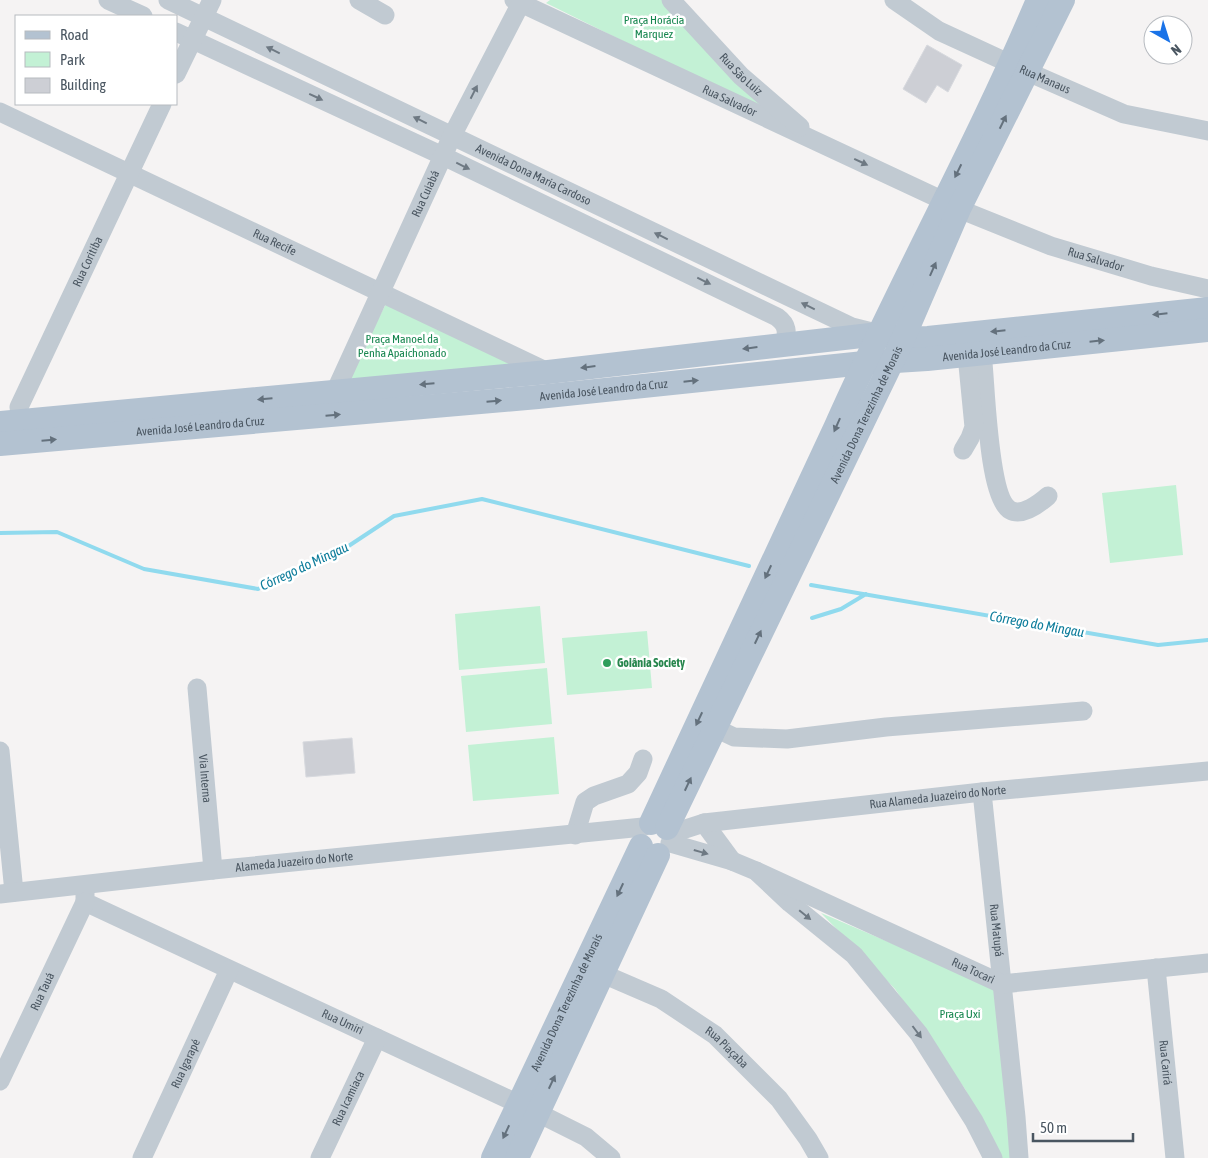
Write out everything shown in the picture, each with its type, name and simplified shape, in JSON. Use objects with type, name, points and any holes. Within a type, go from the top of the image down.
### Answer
[{"type":"main road","name":"Avenida Dona Terezinha de Morais","points":[[1019,68],[1038,0]]},
{"type":"main road","name":"Avenida Dona Terezinha de Morais","points":[[516,1158],[528,1109],[655,838],[864,363],[952,205],[1019,68],[1062,0]]},
{"type":"main road","name":"Avenida Dona Terezinha de Morais","points":[[493,1158],[528,1109],[603,974],[655,838],[715,728],[903,339],[952,205]]},
{"type":"main road","name":"Avenida José Leandro da Cruz","points":[[903,339],[1208,309]]},
{"type":"main road","name":"Avenida José Leandro da Cruz","points":[[0,444],[538,397],[1208,330]]},
{"type":"main road","name":"Avenida Dona Maria Cardoso","points":[[879,334],[903,339]]},
{"type":"main road","name":"Avenida José Leandro da Cruz","points":[[10,422],[548,372],[879,334]]},
{"type":"street","points":[[108,0],[141,15]]},
{"type":"street","name":"Avenida Dona Maria Cardoso","points":[[168,0],[208,8],[452,136],[852,327],[879,334]]},
{"type":"street","points":[[359,0],[385,15]]},
{"type":"street","name":"Rua São Luiz","points":[[671,0],[741,76],[816,142]]},
{"type":"street","name":"Rua Manaus","points":[[894,0],[939,30],[1019,68],[1124,114],[1208,132]]},
{"type":"street","name":"Rua Salvador","points":[[520,1],[952,205],[1051,246],[1151,276],[1208,290]]},
{"type":"street","name":"Rua Cuiabá","points":[[335,392],[382,293],[452,136],[520,1]]},
{"type":"street","points":[[178,64],[184,36],[208,8]]},
{"type":"street","name":"Avenida Dona Maria Cardoso","points":[[184,36],[443,156],[777,317],[786,326],[785,344]]},
{"type":"street","name":"Rua Coritiba","points":[[10,422],[19,407],[162,105]]},
{"type":"street","name":"Rua Recife","points":[[0,112],[548,372]]},
{"type":"street","points":[[963,450],[974,427],[975,354]]},
{"type":"street","points":[[975,354],[993,468],[1002,501],[1012,511],[1020,512],[1040,503],[1048,496]]},
{"type":"street","name":"Via Interna","points":[[196,688],[212,870]]},
{"type":"street","points":[[715,728],[734,737],[787,739],[886,727],[1084,711]]},
{"type":"street","points":[[0,751],[7,893]]},
{"type":"street","points":[[582,834],[580,814],[586,802],[594,796],[628,784],[638,774],[643,759]]},
{"type":"street","name":"Rua Alameda Juazeiro do Norte","points":[[655,838],[704,823],[982,792],[1208,772]]},
{"type":"street","name":"Rua Matupá","points":[[982,792],[1019,1158]]},
{"type":"street","points":[[704,823],[732,861]]},
{"type":"street","name":"Alameda Juazeiro do Norte","points":[[7,893],[85,894],[212,870],[582,834],[655,838]]},
{"type":"street","points":[[655,838],[732,861],[756,871],[790,903],[854,955],[919,1034],[974,1121],[993,1158]]},
{"type":"street","name":"Rua Tocari","points":[[756,871],[1002,984],[1208,963]]},
{"type":"street","name":"Rua Umiri","points":[[85,894],[229,970],[586,1137],[612,1158]]},
{"type":"street","name":"Rua Tauá","points":[[0,1081],[85,894]]},
{"type":"street","name":"Rua Carirá","points":[[1156,968],[1175,1158]]},
{"type":"street","name":"Rua Igarapé","points":[[142,1158],[229,970]]},
{"type":"street","name":"Rua Piaçaba","points":[[603,974],[661,999],[715,1035],[779,1099],[808,1139],[819,1158]]},
{"type":"street","name":"Rua Icamiaca","points":[[320,1158],[377,1038]]},
{"type":"green space","name":"Praça Horácia Marquez","points":[[550,0],[666,0],[789,123],[546,3]]},
{"type":"green space","name":"Praça Manoel da Penha Apaichonado","points":[[388,300],[520,366],[344,385]]},
{"type":"green space","points":[[1176,485],[1183,555],[1110,563],[1102,493]]},
{"type":"green space","points":[[540,606],[545,663],[459,670],[455,614]]},
{"type":"green space","name":"Goiânia Society","points":[[647,631],[652,688],[567,695],[562,638]]},
{"type":"green space","points":[[547,668],[552,724],[466,732],[461,676]]},
{"type":"green space","points":[[554,737],[559,794],[473,801],[468,745]]},
{"type":"green space","name":"Praça Uxi","points":[[821,913],[996,988],[1011,1158],[1000,1158],[965,1089],[895,989]]},
{"type":"building","points":[[927,45],[962,65],[948,92],[937,85],[926,103],[903,89]]},
{"type":"building","points":[[352,738],[355,773],[306,777],[303,742]]},
{"type":"waterway","name":"Córrego do Mingau","points":[[0,533],[57,532],[144,569],[258,589],[341,551],[394,516],[482,499],[749,566]]},
{"type":"waterway","name":"Córrego do Mingau","points":[[811,585],[1158,645],[1208,640]]},
{"type":"waterway","name":"Córrego do Mingau","points":[[812,618],[841,609],[866,594]]},
{"type":"place","name":"Goiânia Society","points":[[607,663]]}]
